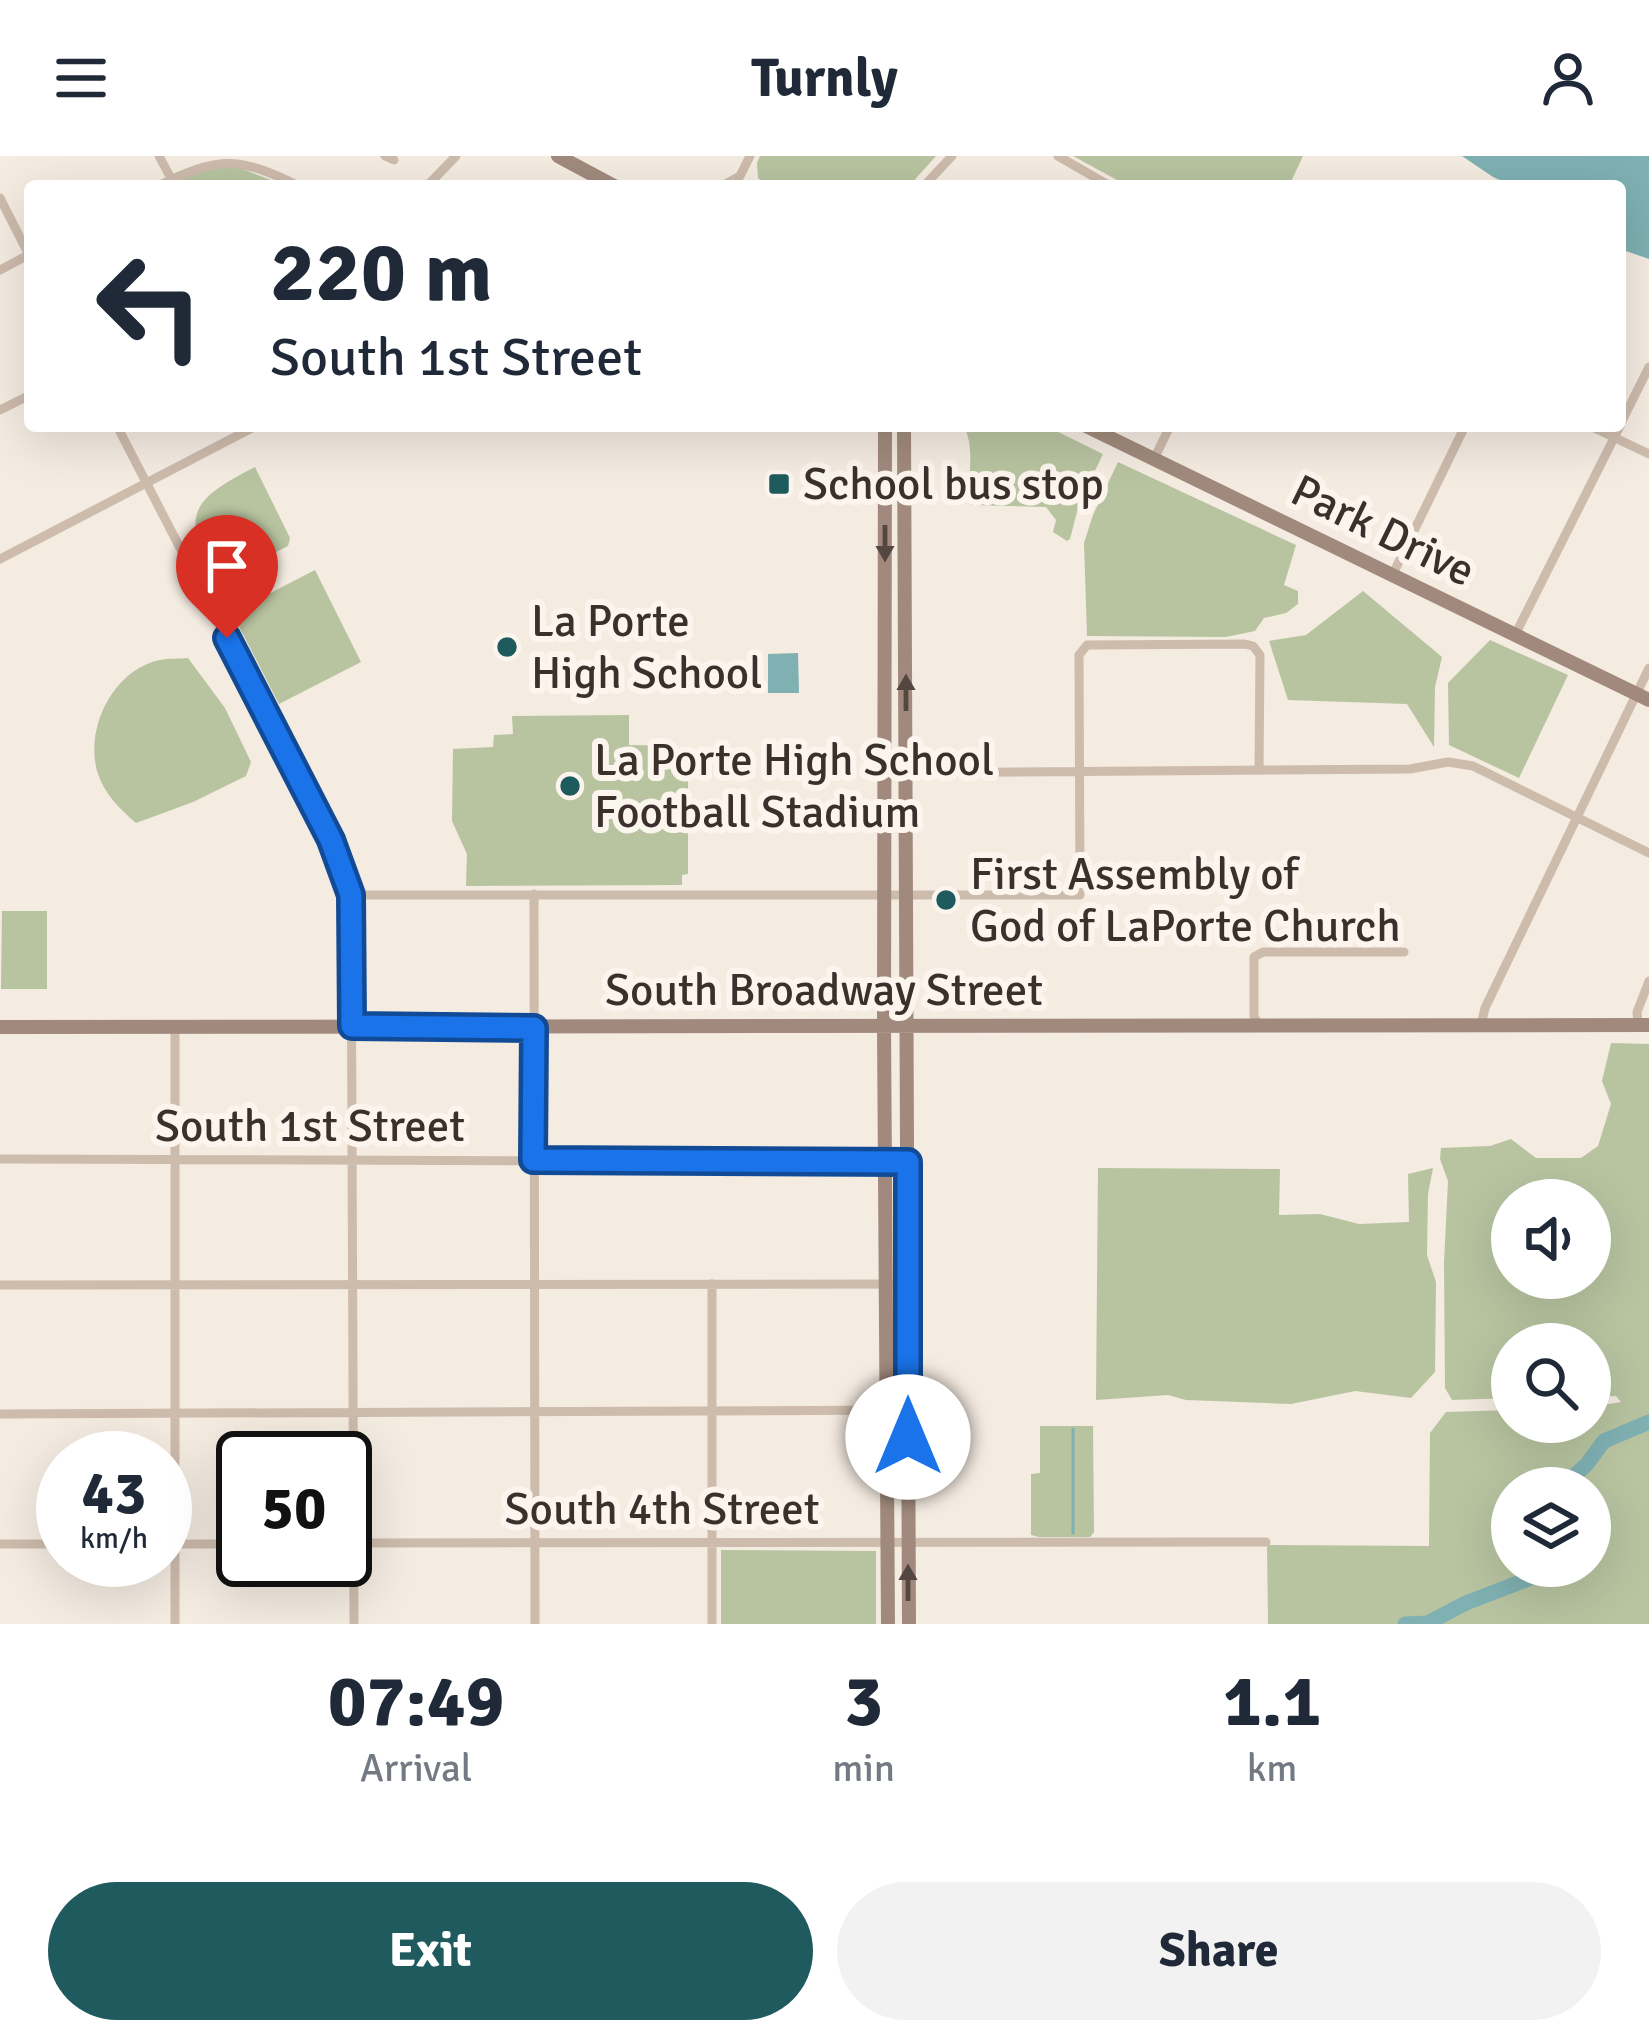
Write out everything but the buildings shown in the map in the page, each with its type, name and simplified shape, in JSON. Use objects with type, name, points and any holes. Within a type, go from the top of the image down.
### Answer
[{"type":"main road","points":[[558,156],[603,180]]},
{"type":"main road","points":[[885,432],[888,1624]]},
{"type":"main road","points":[[904,432],[908,1624]]},
{"type":"main road","name":"Park Drive","points":[[1098,432],[1643,697]]},
{"type":"main road","points":[[884,631],[906,632]]},
{"type":"main road","name":"South Broadway Street","points":[[0,1028],[1644,1025]]},
{"type":"main road","points":[[885,1098],[907,1098]]},
{"type":"street","points":[[433,180],[456,156]]},
{"type":"street","points":[[733,180],[750,156]]},
{"type":"street","points":[[930,180],[952,156]]},
{"type":"street","points":[[1058,156],[1100,180]]},
{"type":"street","points":[[179,180],[212,162],[232,161],[262,163],[289,180]]},
{"type":"street","points":[[1084,171],[1088,180]]},
{"type":"street","points":[[740,176],[745,180]]},
{"type":"street","points":[[0,199],[24,244]]},
{"type":"street","points":[[1626,414],[1649,368]]},
{"type":"street","points":[[121,432],[331,840],[351,895],[352,1431]]},
{"type":"street","points":[[1,556],[245,432]]},
{"type":"street","points":[[1154,459],[1167,432]]},
{"type":"street","points":[[1392,576],[1462,432]]},
{"type":"street","points":[[1603,432],[1649,454]]},
{"type":"street","points":[[1515,635],[1616,432]]},
{"type":"street","points":[[351,895],[1080,895],[1079,655],[1087,645],[1253,646],[1260,655],[1259,770]]},
{"type":"street","points":[[1481,1024],[1576,817],[1643,697],[1649,668]]},
{"type":"street","points":[[885,773],[1409,769],[1448,762],[1473,766],[1649,853]]},
{"type":"street","points":[[534,894],[535,1624]]},
{"type":"street","points":[[1258,1024],[1254,957],[1263,952],[1404,952]]},
{"type":"street","points":[[1644,1025],[1636,1012],[1649,981]]},
{"type":"street","points":[[174,1431],[175,1027]]},
{"type":"street","name":"South 1st Street","points":[[0,1159],[908,1162]]},
{"type":"street","points":[[712,1284],[712,1624]]},
{"type":"street","points":[[0,1285],[908,1284]]},
{"type":"street","points":[[0,1414],[908,1410]]},
{"type":"street","name":"South 4th Street","points":[[372,1543],[1266,1542]]},
{"type":"street","points":[[0,1544],[36,1544]]},
{"type":"street","points":[[173,1587],[176,1624]]},
{"type":"street","points":[[352,1587],[354,1624]]},
{"type":"green space","points":[[760,156],[936,156],[914,180],[760,180]]},
{"type":"green space","points":[[1073,156],[1303,156],[1292,180],[1117,180]]},
{"type":"green space","points":[[240,168],[271,180],[182,180],[199,170]]},
{"type":"green space","points":[[966,432],[1058,432],[1103,454],[1079,504],[1070,539],[1053,532],[1056,520],[1046,507],[971,505]]},
{"type":"green space","points":[[1118,462],[1296,545],[1284,585],[1298,591],[1298,604],[1286,613],[1264,618],[1255,631],[1226,637],[1087,636],[1084,543]]},
{"type":"green space","points":[[255,467],[290,538],[288,546],[217,582],[198,541],[197,512],[216,490]]},
{"type":"green space","points":[[315,570],[361,662],[279,704],[232,613]]},
{"type":"green space","points":[[1363,591],[1442,657],[1435,687],[1434,747],[1407,704],[1288,700],[1269,641],[1306,635]]},
{"type":"green space","points":[[1490,640],[1568,675],[1519,778],[1449,745],[1448,683]]},
{"type":"green space","points":[[188,658],[225,708],[251,762],[246,776],[136,823],[108,794],[97,771],[95,736],[100,719],[129,675],[160,660]]},
{"type":"green space","name":"La Porte High School Football Stadium","points":[[629,715],[629,745],[675,746],[688,752],[688,874],[682,875],[682,885],[466,886],[467,854],[452,821],[453,749],[493,747],[494,735],[513,734],[512,716]]},
{"type":"green space","points":[[2,911],[47,911],[47,989],[1,989]]},
{"type":"green space","points":[[1611,1043],[1649,1044],[1649,1624],[1268,1624],[1267,1545],[1429,1546],[1430,1433],[1446,1412],[1491,1411],[1491,1443],[1611,1443],[1611,1404],[1621,1402],[1611,1396],[1611,1323],[1491,1323],[1491,1399],[1452,1400],[1445,1388],[1448,1181],[1440,1159],[1441,1148],[1490,1146],[1511,1139],[1536,1158],[1581,1158],[1598,1146],[1611,1104],[1602,1081]]},
{"type":"green space","points":[[1098,1168],[1280,1169],[1279,1215],[1320,1214],[1359,1224],[1409,1222],[1408,1174],[1433,1168],[1427,1255],[1436,1282],[1435,1372],[1411,1398],[1355,1391],[1291,1404],[1186,1400],[1168,1395],[1096,1400]]},
{"type":"green space","points":[[1040,1426],[1093,1426],[1094,1532],[1090,1537],[1031,1535],[1031,1474],[1040,1473]]},
{"type":"green space","points":[[721,1550],[876,1551],[876,1624],[721,1624]]},
{"type":"water","points":[[1462,156],[1649,156],[1649,259],[1626,251],[1626,180],[1493,177]]},
{"type":"water","points":[[798,653],[799,693],[768,693],[768,654]]},
{"type":"waterway","points":[[1584,1467],[1604,1441],[1649,1422]]},
{"type":"waterway","points":[[1073,1429],[1073,1533]]},
{"type":"waterway","points":[[1405,1624],[1428,1623],[1508,1587]]},
{"type":"place","name":"School bus stop","points":[[779,484]]},
{"type":"place","name":"La Porte High School","points":[[507,647]]},
{"type":"place","name":"La Porte High School Football Stadium","points":[[570,786]]},
{"type":"place","name":"First Assembly of God of LaPorte Church","points":[[946,900]]},
{"type":"route","points":[[227,638],[343,869],[351,895],[352,1026],[534,1028],[533,1160],[908,1162],[908,1437]]}]
